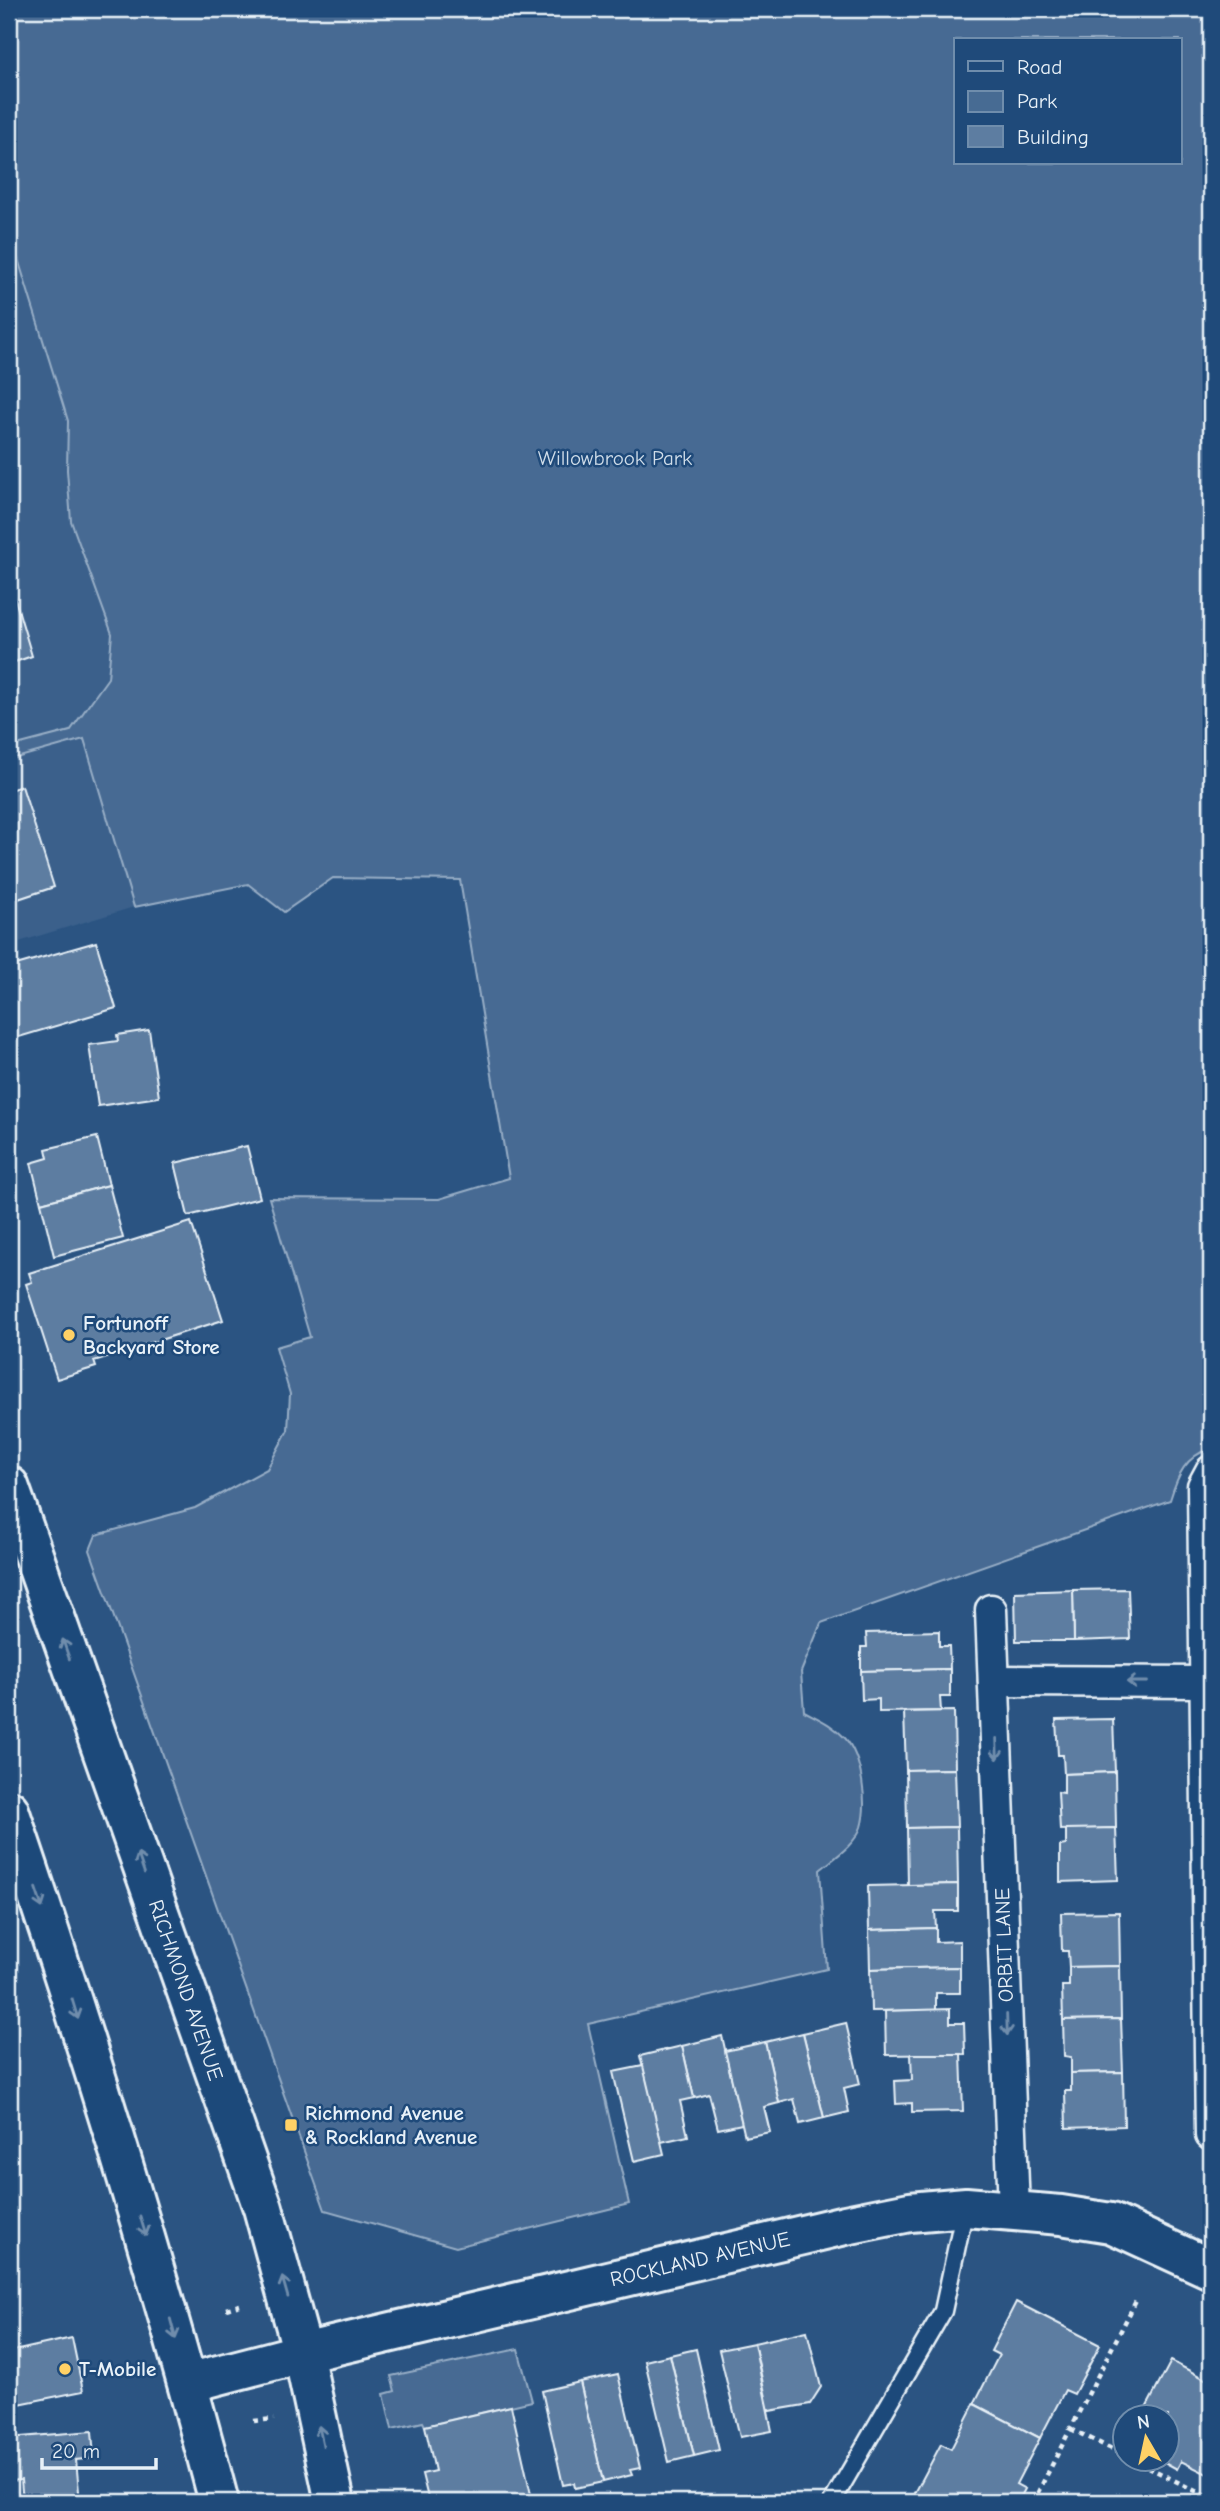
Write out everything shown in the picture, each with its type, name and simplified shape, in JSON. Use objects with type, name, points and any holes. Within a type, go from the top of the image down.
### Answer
[{"type":"main road","name":"RICHMOND AVENUE","points":[[9,1486],[262,2208],[303,2353],[335,2502]]},
{"type":"main road","points":[[9,1810],[141,2219],[219,2502]]},
{"type":"main road","name":"ROCKLAND AVENUE","points":[[188,2383],[303,2353],[910,2212],[966,2207],[1014,2210],[1111,2223],[1165,2245],[1211,2269]]},
{"type":"street","points":[[1207,1478],[1206,1682],[1211,2135]]},
{"type":"street","name":"ORBIT LANE","points":[[991,1610],[1014,2210]]},
{"type":"street","points":[[994,1681],[1206,1682]]},
{"type":"lane","points":[[832,2502],[943,2311],[966,2207]]},
{"type":"path","points":[[1034,2502],[1136,2301]]},
{"type":"path","points":[[226,2309],[240,2305]]},
{"type":"path","points":[[254,2421],[274,2419]]},
{"type":"path","points":[[1071,2429],[1112,2450]]},
{"type":"path","points":[[1156,2472],[1211,2499]]},
{"type":"shaded area","points":[[18,259],[68,421],[67,470],[71,521],[112,633],[108,678],[76,722],[84,739],[134,907],[9,945],[9,262]]},
{"type":"green space","name":"Willowbrook Park","points":[[9,9],[1211,9],[1211,1448],[1195,1456],[1184,1468],[1170,1500],[821,1623],[801,1672],[804,1711],[836,1729],[851,1746],[862,1781],[864,1806],[861,1827],[854,1840],[820,1870],[827,1969],[588,2024],[629,2204],[456,2247],[325,2210],[90,1550],[96,1535],[195,1508],[267,1469],[288,1430],[290,1394],[276,1347],[310,1337],[269,1198],[439,1199],[509,1178],[460,880],[333,878],[284,912],[248,884],[134,907],[84,739],[9,760],[9,747],[70,731],[108,678],[112,634],[71,521],[67,470],[68,421],[18,259],[9,262]]},
{"type":"green space","points":[[518,2349],[532,2401],[425,2426],[423,2422],[392,2429],[384,2394],[395,2391],[391,2376]]},
{"type":"building","points":[[9,579],[32,656],[9,664]]},
{"type":"building","points":[[22,786],[54,887],[9,902],[9,790]]},
{"type":"building","points":[[96,942],[116,1008],[9,1040],[9,967]]},
{"type":"building","points":[[149,1030],[159,1097],[98,1106],[89,1045],[118,1041],[117,1035]]},
{"type":"building","points":[[97,1137],[109,1185],[41,1203],[31,1163],[48,1158],[46,1149]]},
{"type":"building","points":[[247,1146],[260,1198],[188,1216],[175,1163]]},
{"type":"building","points":[[109,1185],[123,1238],[54,1256],[41,1203]]},
{"type":"building","points":[[191,1222],[223,1320],[94,1361],[96,1367],[57,1379],[26,1284],[32,1282],[29,1273]]},
{"type":"building","points":[[1128,1589],[1130,1639],[1074,1641],[1073,1590]]},
{"type":"building","points":[[1073,1590],[1074,1641],[1016,1641],[1015,1592]]},
{"type":"building","points":[[939,1631],[939,1646],[949,1646],[950,1669],[861,1671],[861,1647],[867,1647],[866,1633]]},
{"type":"building","points":[[950,1669],[950,1697],[940,1697],[941,1711],[879,1712],[879,1699],[862,1700],[861,1671]]},
{"type":"building","points":[[954,1711],[955,1769],[906,1770],[904,1712]]},
{"type":"building","points":[[1113,1719],[1115,1772],[1064,1774],[1063,1755],[1058,1755],[1056,1720]]},
{"type":"building","points":[[955,1769],[957,1827],[907,1828],[906,1770]]},
{"type":"building","points":[[1115,1772],[1116,1828],[1060,1830],[1058,1792],[1064,1793],[1064,1774]]},
{"type":"building","points":[[957,1827],[958,1884],[908,1885],[907,1828]]},
{"type":"building","points":[[1116,1828],[1118,1880],[1060,1882],[1060,1846],[1066,1845],[1066,1829]]},
{"type":"building","points":[[958,1884],[958,1911],[935,1911],[936,1928],[869,1930],[868,1886]]},
{"type":"building","points":[[1119,1912],[1120,1966],[1069,1967],[1068,1951],[1062,1951],[1061,1913]]},
{"type":"building","points":[[936,1928],[936,1942],[960,1941],[960,1967],[870,1969],[869,1930]]},
{"type":"building","points":[[1120,1966],[1121,2019],[1063,2020],[1062,1986],[1069,1986],[1069,1967]]},
{"type":"building","points":[[960,1967],[960,1993],[936,1993],[936,2010],[871,2011],[870,1969]]},
{"type":"building","points":[[950,2009],[950,2023],[964,2023],[965,2054],[886,2055],[885,2011]]},
{"type":"building","points":[[1121,2019],[1123,2072],[1071,2073],[1071,2057],[1064,2056],[1063,2020]]},
{"type":"building","points":[[846,2023],[860,2084],[844,2088],[849,2112],[824,2118],[803,2033]]},
{"type":"building","points":[[803,2033],[824,2118],[800,2124],[794,2099],[779,2103],[765,2042]]},
{"type":"building","points":[[722,2036],[742,2124],[718,2129],[709,2094],[694,2098],[682,2046]]},
{"type":"building","points":[[765,2042],[779,2103],[764,2107],[770,2132],[745,2137],[725,2051]]},
{"type":"building","points":[[682,2046],[694,2098],[680,2101],[688,2136],[661,2142],[640,2056]]},
{"type":"building","points":[[911,2054],[961,2054],[963,2111],[912,2112],[912,2103],[896,2104],[895,2081],[912,2080]]},
{"type":"building","points":[[643,2066],[664,2154],[634,2161],[613,2072]]},
{"type":"building","points":[[1123,2072],[1124,2126],[1066,2128],[1065,2091],[1071,2091],[1071,2073]]},
{"type":"building","points":[[1016,2302],[1100,2345],[1074,2394],[1065,2390],[1040,2438],[974,2404],[999,2355],[991,2351]]},
{"type":"building","points":[[807,2331],[821,2387],[810,2404],[769,2411],[754,2343]]},
{"type":"building","points":[[72,2338],[83,2391],[9,2406],[9,2352]]},
{"type":"building","points":[[754,2343],[772,2431],[740,2437],[719,2350]]},
{"type":"building","points":[[696,2349],[719,2450],[694,2456],[670,2355]]},
{"type":"building","points":[[670,2355],[694,2456],[669,2462],[645,2361]]},
{"type":"building","points":[[1171,2361],[1211,2382],[1211,2476],[1182,2462],[1182,2402],[1149,2402]]},
{"type":"building","points":[[618,2374],[640,2468],[630,2470],[632,2475],[603,2482],[580,2382]]},
{"type":"building","points":[[580,2382],[603,2482],[575,2488],[574,2483],[563,2485],[542,2391]]},
{"type":"building","points":[[974,2404],[1040,2438],[1016,2484],[1025,2489],[1018,2502],[933,2502],[915,2493],[941,2444],[951,2449]]},
{"type":"building","points":[[511,2406],[532,2499],[518,2502],[429,2502],[422,2474],[435,2471],[425,2426]]},
{"type":"building","points":[[92,2431],[94,2458],[76,2460],[80,2502],[23,2502],[21,2480],[9,2481],[9,2438]]},
{"type":"place","name":"Fortunoff Backyard Store","points":[[69,1335]]},
{"type":"place","name":"Richmond Avenue & Rockland Avenue","points":[[291,2125]]},
{"type":"place","name":"T-Mobile","points":[[65,2369]]}]
